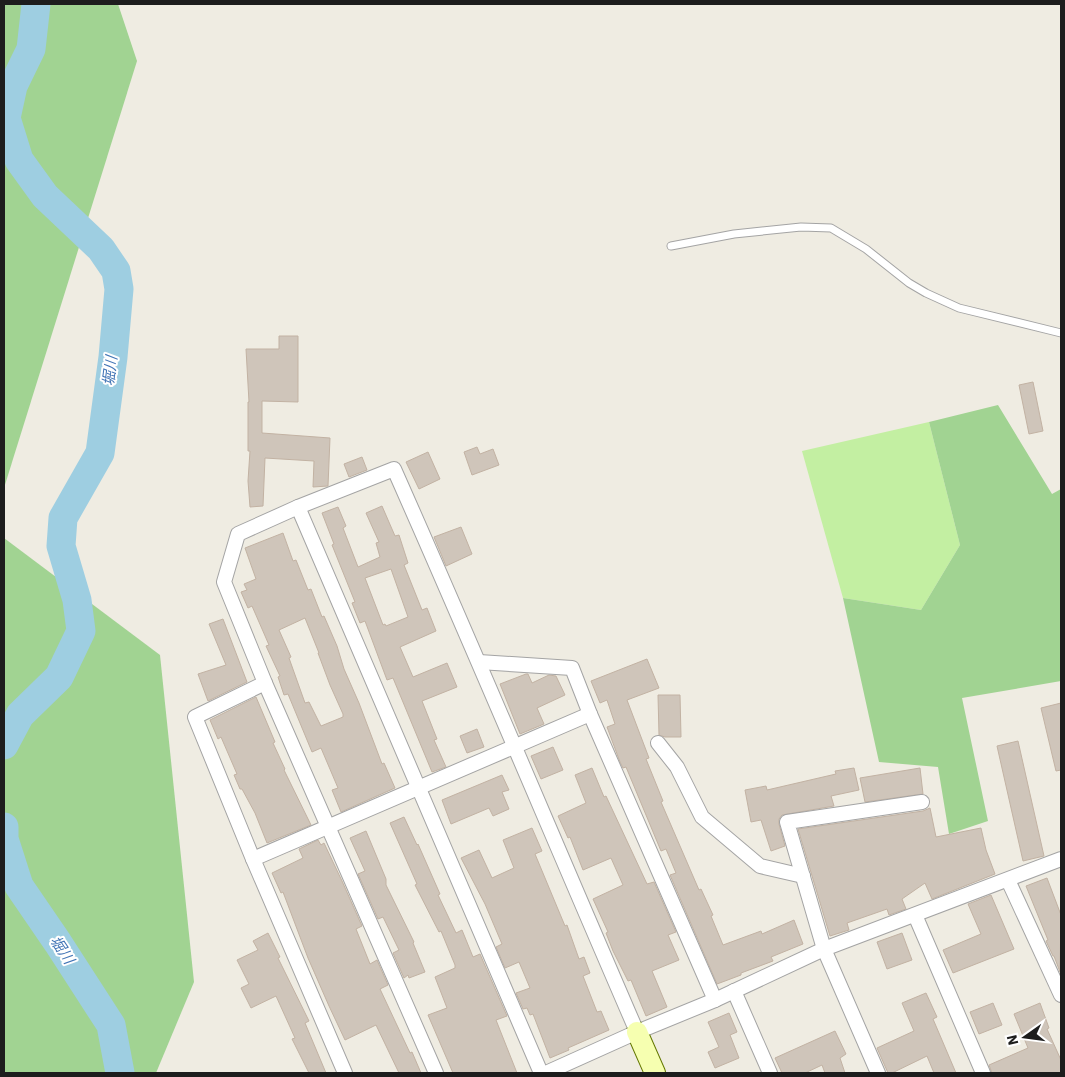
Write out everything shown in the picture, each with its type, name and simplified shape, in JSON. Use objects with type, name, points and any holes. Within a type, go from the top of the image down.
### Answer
[{"type":"street","points":[[436,1073],[265,684],[224,582],[238,534],[298,507],[394,469],[655,1073]]},
{"type":"street","points":[[298,507],[541,1073]]},
{"type":"street","points":[[479,662],[572,668],[590,714],[715,1000]]},
{"type":"street","points":[[265,684],[195,717],[253,859],[345,1073]]},
{"type":"street","points":[[253,859],[590,714]]},
{"type":"street","points":[[658,744],[677,767],[702,817],[760,866],[803,876]]},
{"type":"street","points":[[878,1073],[824,949],[787,822],[922,802]]},
{"type":"street","points":[[546,1073],[637,1032],[715,1000],[824,949],[1061,859]]},
{"type":"street","points":[[1008,880],[1061,995]]},
{"type":"street","points":[[915,914],[983,1073]]},
{"type":"street","points":[[734,991],[770,1073]]},
{"type":"lane","points":[[671,246],[744,233],[801,227],[831,228],[866,249],[909,283],[934,297],[959,308],[1061,333]]},
{"type":"green space","points":[[4,4],[118,4],[137,61],[4,488]]},
{"type":"green space","points":[[998,405],[1052,494],[1061,489],[1061,681],[962,698],[988,821],[949,834],[938,767],[879,762],[843,598],[921,610],[960,545],[929,422]]},
{"type":"green space","points":[[929,422],[960,545],[921,610],[843,598],[802,451]]},
{"type":"green space","points":[[4,538],[160,655],[194,982],[156,1073],[4,1073]]},
{"type":"building","points":[[279,336],[298,336],[298,402],[262,401],[262,433],[330,438],[328,486],[313,487],[314,461],[265,458],[263,506],[250,507],[248,481],[250,451],[248,451],[249,402],[246,349],[279,349]]},
{"type":"building","points":[[1033,382],[1043,431],[1029,434],[1019,385]]},
{"type":"building","points":[[477,447],[480,454],[493,449],[499,465],[472,475],[464,452]]},
{"type":"building","points":[[428,452],[440,479],[419,489],[406,462]]},
{"type":"building","points":[[362,457],[367,470],[349,477],[344,464]]},
{"type":"building","points":[[382,506],[395,536],[399,535],[408,563],[404,565],[422,610],[427,608],[436,631],[400,647],[413,677],[447,663],[457,687],[422,701],[437,739],[434,740],[446,767],[432,772],[393,678],[387,680],[365,621],[360,623],[352,603],[355,602],[332,545],[334,544],[322,513],[338,507],[346,526],[343,528],[358,567],[380,557],[376,543],[379,542],[366,513]],"holes":[[[391,569],[408,617],[386,626],[385,624],[383,625],[365,578]]]},
{"type":"building","points":[[461,527],[472,554],[446,566],[434,537]]},
{"type":"building","points":[[283,533],[293,561],[296,560],[308,590],[311,589],[322,617],[324,616],[382,764],[384,763],[395,788],[341,812],[332,790],[338,788],[321,748],[312,752],[288,694],[284,695],[278,677],[280,676],[266,646],[269,645],[252,606],[248,608],[241,592],[247,590],[244,584],[256,579],[245,548]],"holes":[[[305,618],[343,714],[343,717],[321,726],[309,702],[305,703],[289,658],[291,657],[279,630]]]},
{"type":"building","points":[[223,619],[247,682],[208,701],[198,674],[226,665],[209,624]]},
{"type":"building","points":[[647,659],[659,688],[627,700],[649,758],[646,759],[663,801],[661,802],[699,890],[701,889],[713,915],[711,916],[723,945],[761,931],[762,934],[794,920],[803,944],[771,957],[773,961],[717,984],[670,875],[676,873],[666,849],[661,851],[626,767],[623,768],[620,762],[607,727],[615,724],[607,700],[600,703],[591,681]]},
{"type":"building","points":[[528,674],[532,683],[549,675],[556,676],[565,695],[537,708],[544,724],[520,734],[500,684]]},
{"type":"building","points":[[658,695],[680,695],[681,737],[659,735]]},
{"type":"building","points":[[256,697],[275,742],[273,743],[284,770],[311,825],[267,843],[255,813],[242,789],[240,789],[234,775],[237,774],[221,737],[218,739],[210,720]]},
{"type":"building","points":[[1061,703],[1061,770],[1056,771],[1041,708]]},
{"type":"building","points":[[477,729],[484,747],[467,753],[460,736]]},
{"type":"building","points":[[1018,741],[1044,856],[1023,861],[997,746]]},
{"type":"building","points":[[553,747],[563,770],[541,779],[531,756]]},
{"type":"building","points":[[592,768],[604,797],[606,796],[647,884],[654,882],[676,932],[668,935],[679,960],[652,971],[667,1007],[646,1016],[631,980],[628,981],[613,951],[606,933],[608,932],[593,899],[623,885],[611,858],[583,870],[570,837],[568,838],[558,816],[586,803],[575,775]]},
{"type":"building","points":[[854,768],[859,790],[831,796],[834,806],[782,815],[779,819],[779,824],[785,846],[771,851],[761,820],[751,822],[745,790],[766,786],[767,790],[836,774],[835,771]]},
{"type":"building","points":[[920,768],[923,794],[865,802],[860,778]]},
{"type":"building","points":[[502,775],[509,790],[502,792],[509,809],[493,816],[489,808],[451,824],[442,800]]},
{"type":"building","points":[[930,808],[936,837],[981,828],[986,850],[995,874],[932,899],[925,883],[902,899],[906,909],[889,915],[887,909],[847,923],[849,930],[830,936],[798,829],[923,811]]},
{"type":"building","points":[[404,817],[418,844],[440,894],[438,895],[456,933],[462,930],[473,957],[480,954],[507,1016],[496,1020],[517,1073],[453,1073],[428,1015],[447,1008],[435,977],[455,968],[455,965],[441,931],[439,932],[415,885],[417,884],[390,823]]},
{"type":"building","points":[[532,828],[542,851],[535,854],[565,926],[567,925],[579,959],[584,957],[590,973],[583,976],[597,1012],[601,1011],[609,1030],[550,1058],[533,1014],[530,1015],[527,1008],[523,1009],[516,993],[530,988],[519,962],[505,968],[496,947],[502,944],[485,904],[461,858],[479,850],[492,878],[514,868],[503,840]]},
{"type":"building","points":[[366,831],[386,879],[386,885],[414,942],[425,972],[409,978],[408,975],[404,978],[393,953],[399,950],[383,917],[378,919],[358,874],[365,871],[350,838]]},
{"type":"building","points":[[318,840],[321,845],[324,843],[362,926],[356,929],[370,964],[377,960],[388,985],[380,989],[421,1073],[399,1073],[376,1025],[345,1040],[329,1006],[308,958],[283,892],[281,893],[272,873],[303,858],[299,849]]},
{"type":"building","points":[[1047,878],[1061,915],[1060,972],[1046,941],[1048,940],[1026,886]]},
{"type":"building","points":[[991,895],[1014,949],[953,973],[943,950],[981,934],[968,904]]},
{"type":"building","points":[[268,933],[309,1021],[305,1023],[326,1073],[309,1073],[292,1039],[295,1038],[276,996],[251,1008],[241,988],[249,984],[237,960],[258,950],[253,941]]},
{"type":"building","points":[[902,933],[912,960],[887,969],[877,942]]},
{"type":"building","points":[[926,993],[937,1017],[933,1019],[956,1073],[934,1073],[927,1056],[892,1073],[888,1073],[877,1048],[914,1031],[902,1003]]},
{"type":"building","points":[[993,1003],[1002,1025],[979,1034],[970,1012]]},
{"type":"building","points":[[1040,1003],[1049,1028],[1047,1029],[1061,1060],[1061,1073],[992,1073],[989,1065],[1028,1048],[1014,1014]]},
{"type":"building","points":[[729,1013],[737,1032],[730,1035],[739,1058],[715,1068],[708,1052],[719,1047],[708,1022]]},
{"type":"building","points":[[835,1031],[846,1054],[840,1058],[845,1073],[825,1073],[822,1065],[805,1073],[782,1073],[775,1058]]},
{"type":"waterway","name":"堀川","points":[[4,745],[20,715],[59,677],[81,631],[77,600],[61,546],[63,518],[100,453],[113,357],[119,289],[116,271],[101,249],[45,196],[19,160],[6,118],[13,86],[31,49],[36,4]]},
{"type":"waterway","name":"堀川","points":[[4,827],[4,839],[19,886],[111,1025],[120,1073]]}]
